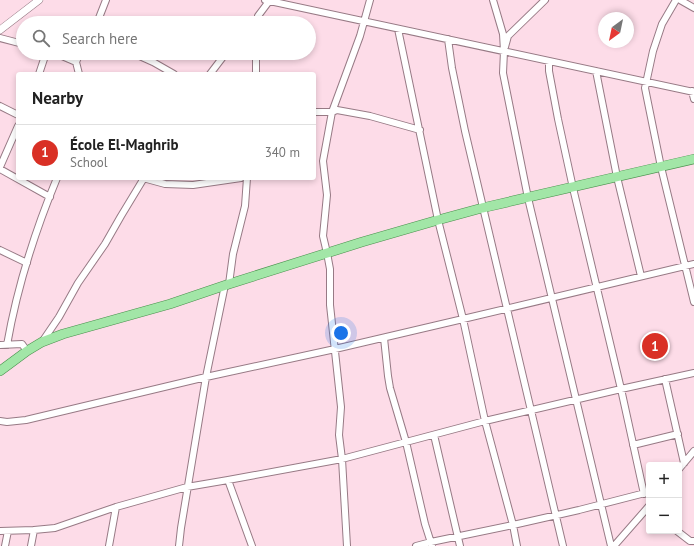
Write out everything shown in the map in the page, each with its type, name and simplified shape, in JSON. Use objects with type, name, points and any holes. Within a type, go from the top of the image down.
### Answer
[{"type":"main road","points":[[0,371],[42,342],[62,334],[170,304],[227,284],[390,233],[482,208],[694,159]]},
{"type":"street","points":[[18,16],[39,0]]},
{"type":"street","points":[[100,16],[106,0]]},
{"type":"street","points":[[258,16],[268,0],[693,91],[694,99]]},
{"type":"street","points":[[347,546],[342,459],[339,435],[341,407],[330,305],[330,269],[323,236],[327,195],[323,161],[332,112],[360,36],[370,0]]},
{"type":"street","points":[[493,0],[503,34],[503,73],[528,198],[601,504],[613,546]]},
{"type":"street","points":[[504,51],[508,36],[545,0]]},
{"type":"street","points":[[676,0],[662,24],[653,51],[646,81],[646,88],[661,167],[694,302]]},
{"type":"street","points":[[680,0],[694,8]]},
{"type":"street","points":[[0,30],[16,18]]},
{"type":"street","points":[[398,29],[438,220],[463,319],[485,422],[513,525],[517,546]]},
{"type":"street","points":[[0,38],[16,42]]},
{"type":"street","points":[[448,39],[452,68],[482,208],[563,546]]},
{"type":"street","points":[[40,72],[44,60]]},
{"type":"street","points":[[71,60],[76,62],[78,72]]},
{"type":"street","points":[[149,60],[170,72]]},
{"type":"street","points":[[212,72],[221,60]]},
{"type":"street","points":[[256,60],[256,72]]},
{"type":"street","points":[[416,546],[431,544],[646,493],[633,445],[573,188],[558,119],[549,71],[549,61]]},
{"type":"street","points":[[596,71],[617,177],[641,276]]},
{"type":"street","points":[[0,106],[16,114]]},
{"type":"street","points":[[316,112],[332,112],[337,110],[370,116],[420,130]]},
{"type":"street","points":[[16,131],[0,168],[16,177]]},
{"type":"street","points":[[21,180],[50,197]]},
{"type":"street","points":[[7,344],[10,327],[32,246],[57,180]]},
{"type":"street","points":[[42,342],[78,283],[105,244],[143,180]]},
{"type":"street","points":[[151,180],[165,184],[193,185],[227,180]]},
{"type":"street","points":[[179,546],[187,487],[206,377],[245,206],[248,180]]},
{"type":"street","points":[[0,250],[27,263]]},
{"type":"street","points":[[0,421],[7,422],[26,420],[206,377],[384,338],[694,264]]},
{"type":"street","points":[[384,338],[390,388],[406,442],[431,544]]},
{"type":"street","points":[[0,345],[22,344],[27,351]]},
{"type":"street","points":[[0,531],[54,528],[116,507],[187,487],[342,459],[485,422],[694,373]]},
{"type":"street","points":[[665,379],[684,463]]},
{"type":"street","points":[[633,445],[678,434]]},
{"type":"street","points":[[434,435],[460,546]]},
{"type":"street","points":[[682,465],[694,452]]},
{"type":"street","points":[[228,480],[252,546]]},
{"type":"street","points":[[109,546],[116,507]]},
{"type":"street","points":[[613,546],[646,511]]},
{"type":"street","points":[[5,546],[8,530]]},
{"type":"street","points":[[31,546],[34,530]]},
{"type":"street","points":[[681,534],[690,541],[694,541]]},
{"type":"place","name":"École El-Maghrib","points":[[655,346]]}]
